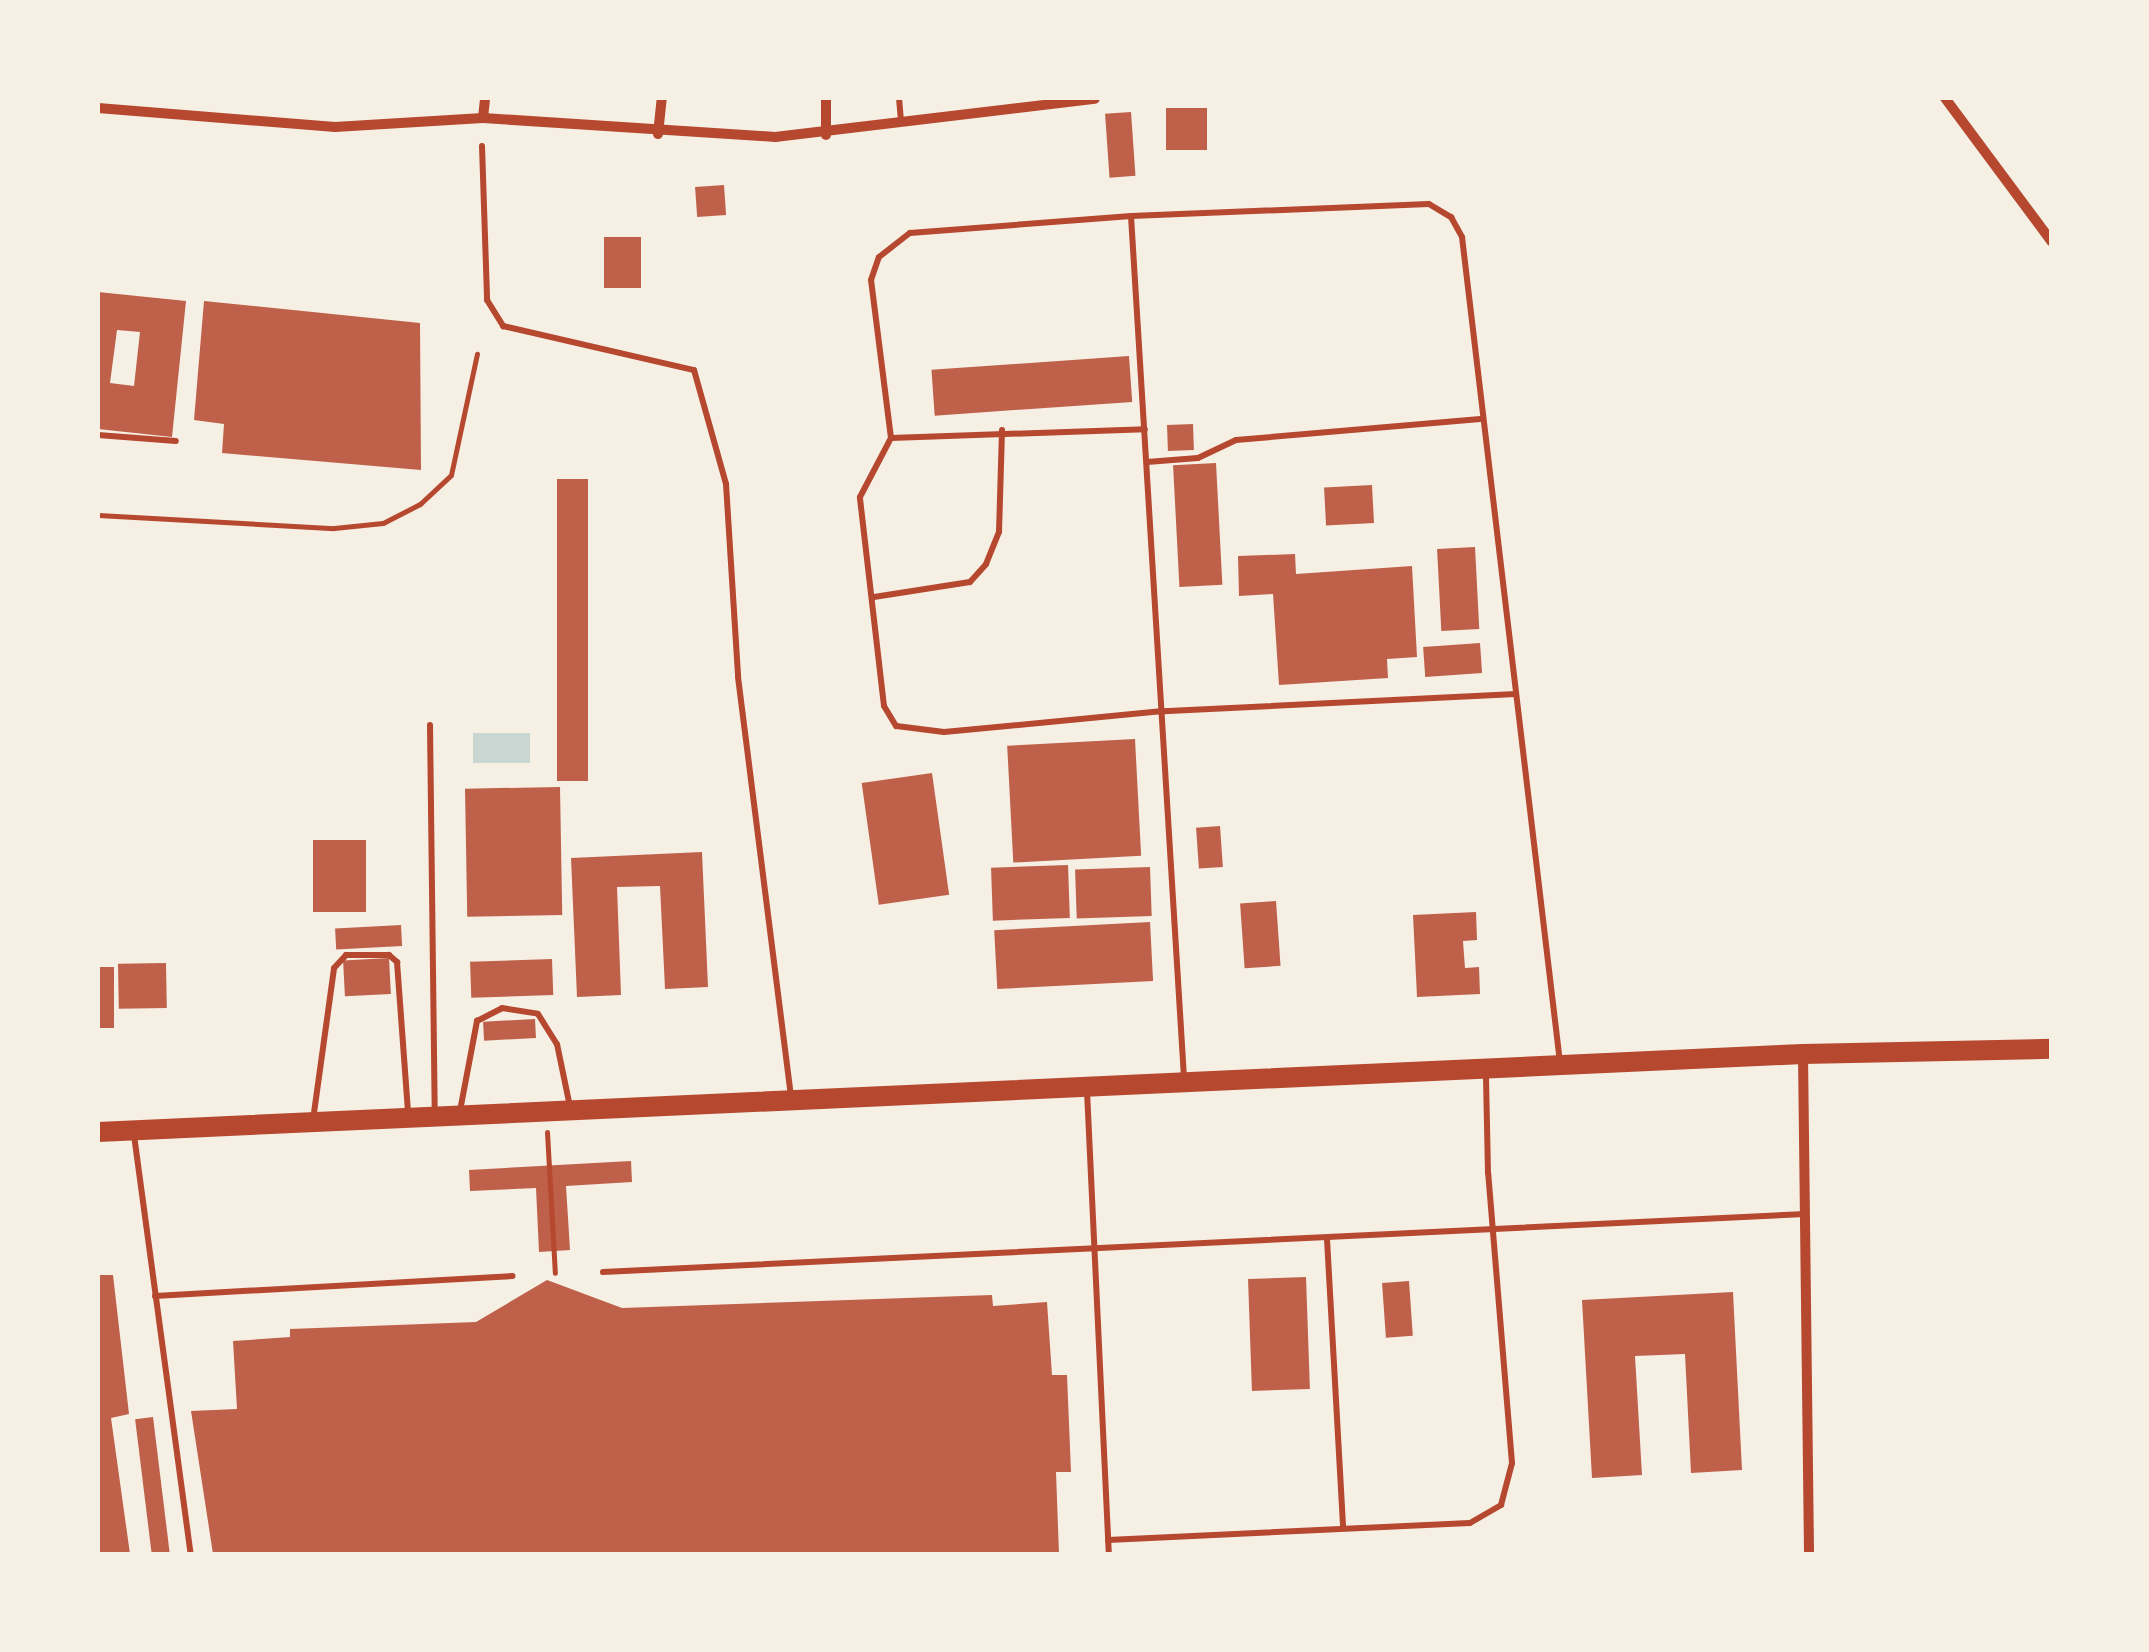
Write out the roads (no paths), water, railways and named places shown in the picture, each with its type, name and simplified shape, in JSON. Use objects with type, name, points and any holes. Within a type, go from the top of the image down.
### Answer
[{"type":"main road","points":[[98,1132],[792,1104],[1802,1054],[2052,1049]]},
{"type":"street","points":[[484,118],[485,98]]},
{"type":"street","points":[[658,134],[662,98]]},
{"type":"street","points":[[826,98],[826,135]]},
{"type":"street","points":[[1945,98],[2052,242]]},
{"type":"street","points":[[98,108],[334,127],[484,118],[658,134],[826,135],[1096,99]]},
{"type":"street","points":[[1802,1054],[1808,1214],[1809,1554]]},
{"type":"lane","points":[[899,98],[902,124]]},
{"type":"lane","points":[[989,98],[990,113]]},
{"type":"lane","points":[[482,146],[488,300],[503,326],[694,370],[726,484],[738,677],[792,1104]]},
{"type":"lane","points":[[1516,694],[1162,712],[944,732],[896,726],[884,706],[861,487],[891,438],[871,280],[879,257],[910,234],[1131,216],[1429,204],[1451,217],[1462,237],[1561,1067]]},
{"type":"lane","points":[[1131,216],[1185,1084]]},
{"type":"lane","points":[[1147,462],[1198,458],[1236,440],[1483,420]]},
{"type":"lane","points":[[891,438],[1002,430],[1145,429]]},
{"type":"lane","points":[[874,597],[970,582],[986,564],[999,532],[1002,430]]},
{"type":"lane","points":[[98,435],[176,441]]},
{"type":"lane","points":[[430,725],[436,1118]]},
{"type":"lane","points":[[312,1123],[334,968],[346,955],[389,955],[397,962],[409,1119]]},
{"type":"lane","points":[[459,1118],[476,1021],[502,1008],[538,1014],[557,1044],[571,1113]]},
{"type":"lane","points":[[1108,1540],[1488,1518],[1509,1488],[1491,1231],[1486,1068]]},
{"type":"lane","points":[[1087,1089],[1109,1554]]},
{"type":"lane","points":[[133,1130],[192,1554]]},
{"type":"lane","points":[[603,1272],[1808,1214]]},
{"type":"lane","points":[[1327,1239],[1342,1526]]},
{"type":"lane","points":[[156,1296],[512,1276]]}]
